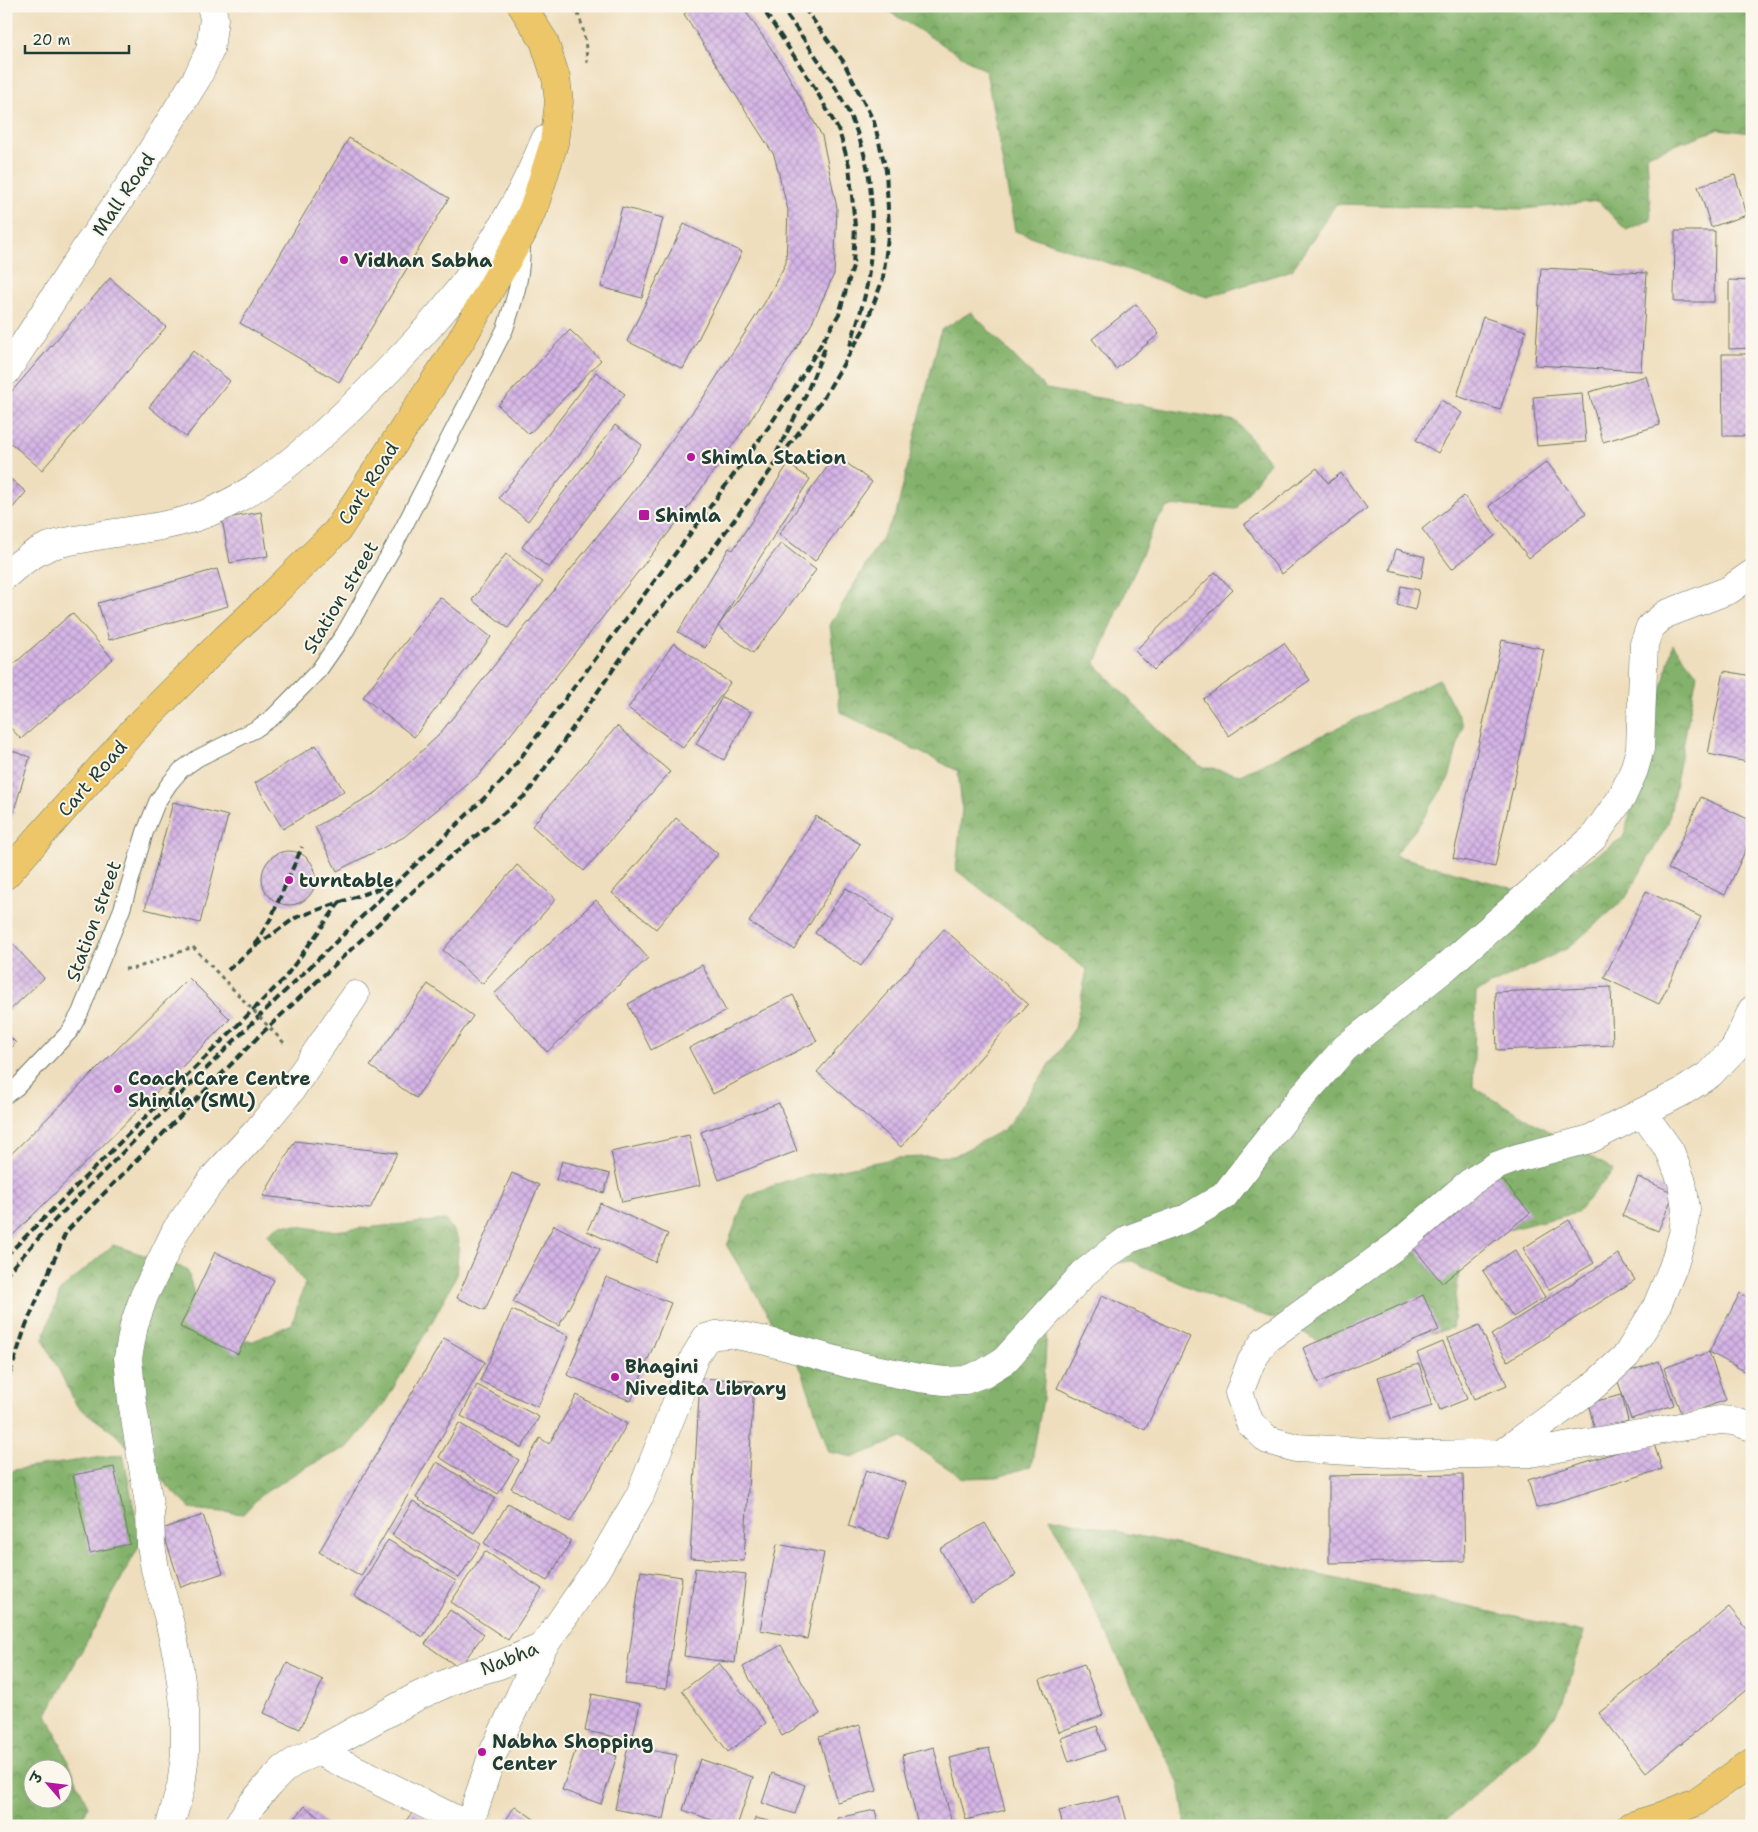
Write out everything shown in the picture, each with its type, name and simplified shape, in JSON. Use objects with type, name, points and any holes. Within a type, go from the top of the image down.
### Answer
[{"type":"main road","name":"Cart Road","points":[[6,875],[133,731],[337,531],[460,342],[522,234],[554,144],[559,102],[556,78],[544,41],[522,6]]},
{"type":"main road","points":[[1630,1826],[1696,1802],[1752,1762]]},
{"type":"street","name":"Mall Road","points":[[6,372],[86,248],[138,173],[197,78],[210,50],[214,18],[211,6]]},
{"type":"street","points":[[6,575],[31,556],[48,547],[116,532],[171,525],[206,514],[234,501],[294,459],[330,428],[407,350],[449,303],[498,233],[526,183],[559,102]]},
{"type":"street","name":"Nabha","points":[[237,1826],[252,1804],[284,1769],[299,1759],[318,1751],[418,1696],[466,1675],[499,1665],[544,1647],[596,1570],[640,1496],[695,1356],[706,1338],[723,1335],[746,1337],[850,1364],[919,1378],[944,1381],[965,1380],[984,1373],[1005,1360],[1084,1273],[1108,1254],[1129,1240],[1187,1218],[1224,1196],[1299,1100],[1345,1048],[1446,967],[1593,838],[1622,797],[1634,770],[1640,749],[1644,644],[1650,627],[1666,614],[1729,590],[1752,574]]},
{"type":"street","points":[[170,1826],[181,1786],[185,1754],[185,1710],[178,1660],[155,1569],[151,1545],[150,1510],[132,1401],[128,1358],[134,1325],[144,1296],[176,1230],[215,1176],[258,1130],[291,1090],[355,995]]},
{"type":"street","points":[[1752,1010],[1735,1048],[1710,1074],[1682,1092],[1590,1139],[1518,1158],[1496,1166],[1469,1184],[1397,1245],[1265,1340],[1251,1362],[1240,1393],[1250,1423],[1268,1440],[1296,1448],[1422,1455],[1530,1453],[1720,1420],[1733,1421],[1752,1427]]},
{"type":"street","points":[[1501,1454],[1590,1389],[1627,1355],[1656,1308],[1673,1267],[1683,1234],[1686,1209],[1682,1182],[1670,1151],[1642,1112]]},
{"type":"street","points":[[318,1751],[469,1826],[493,1753],[544,1647]]},
{"type":"lane","name":"Station street","points":[[6,1095],[16,1088],[70,1031],[80,1013],[122,909],[145,832],[157,802],[169,784],[181,770],[198,758],[256,729],[273,717],[320,670],[344,634],[394,546],[505,328],[518,292],[522,266],[522,234]]},
{"type":"path","points":[[98,972],[136,968],[194,947],[286,1046]]},
{"type":"green space","points":[[880,6],[1752,6],[1752,133],[1719,129],[1647,155],[1651,220],[1626,230],[1598,201],[1525,209],[1336,204],[1292,270],[1207,297],[1015,231],[986,71]]},
{"type":"green space","points":[[971,312],[1046,389],[1236,421],[1270,462],[1236,509],[1188,505],[1167,507],[1154,526],[1095,664],[1165,737],[1200,766],[1240,775],[1439,679],[1463,725],[1449,778],[1419,825],[1394,855],[1536,895],[1624,837],[1673,644],[1697,674],[1668,824],[1625,899],[1568,948],[1476,992],[1473,1087],[1614,1170],[1576,1213],[1463,1241],[1452,1328],[1344,1355],[1284,1322],[1215,1299],[1132,1261],[1086,1267],[1048,1308],[1043,1399],[1031,1466],[998,1477],[963,1478],[902,1438],[854,1457],[829,1452],[802,1371],[727,1246],[746,1196],[788,1180],[897,1158],[954,1156],[1005,1129],[1075,1028],[1087,970],[956,870],[962,808],[958,771],[840,712],[830,625],[896,514],[941,330]]},
{"type":"green space","points":[[446,1220],[459,1240],[456,1277],[384,1404],[348,1447],[304,1468],[261,1495],[243,1514],[191,1509],[114,1433],[77,1406],[43,1339],[61,1290],[113,1245],[187,1269],[203,1326],[251,1342],[292,1324],[305,1283],[267,1234],[282,1224],[332,1231]]},
{"type":"green space","points":[[123,1454],[141,1543],[47,1714],[68,1760],[22,1760],[22,1810],[72,1810],[72,1770],[88,1806],[80,1826],[6,1826],[6,1484],[13,1470]]},
{"type":"green space","points":[[1050,1517],[1584,1632],[1564,1701],[1536,1741],[1440,1826],[1186,1826],[1179,1783]]},
{"type":"building","name":"Shimla Station","points":[[694,6],[742,6],[781,63],[822,136],[837,208],[834,274],[811,325],[748,424],[677,522],[479,775],[404,837],[337,871],[315,827],[377,792],[438,736],[634,490],[703,398],[765,302],[786,263],[788,210],[774,155],[684,14]]},
{"type":"building","name":"Vidhan Sabha","points":[[349,138],[449,198],[339,382],[240,323]]},
{"type":"building","points":[[1735,175],[1747,215],[1711,227],[1698,186]]},
{"type":"building","points":[[622,207],[663,218],[642,298],[601,287]]},
{"type":"building","points":[[684,224],[742,252],[683,369],[627,341]]},
{"type":"building","points":[[1675,231],[1715,231],[1714,302],[1674,302]]},
{"type":"building","points":[[1541,268],[1647,273],[1641,371],[1535,365]]},
{"type":"building","points":[[110,278],[166,327],[42,470],[6,439],[6,398]]},
{"type":"building","points":[[1729,280],[1752,281],[1752,348],[1729,349]]},
{"type":"building","points":[[1136,304],[1159,334],[1116,369],[1092,339]]},
{"type":"building","points":[[1483,317],[1526,331],[1500,410],[1457,396]]},
{"type":"building","points":[[570,330],[601,360],[529,434],[498,405]]},
{"type":"building","points":[[193,351],[230,381],[186,437],[149,407]]},
{"type":"building","points":[[1722,354],[1752,354],[1752,436],[1723,436]]},
{"type":"building","points":[[596,372],[625,394],[528,521],[499,498]]},
{"type":"building","points":[[1646,376],[1660,425],[1603,442],[1589,392]]},
{"type":"building","points":[[1582,393],[1586,442],[1537,446],[1533,397]]},
{"type":"building","points":[[1441,400],[1462,413],[1438,453],[1416,440]]},
{"type":"building","points":[[615,425],[642,445],[549,568],[522,547]]},
{"type":"building","points":[[836,455],[872,482],[815,561],[779,534]]},
{"type":"building","points":[[1547,462],[1586,513],[1529,558],[1489,506]]},
{"type":"building","points":[[788,464],[810,479],[705,648],[678,632],[729,548],[733,550]]},
{"type":"building","points":[[1317,468],[1328,483],[1341,473],[1367,508],[1282,574],[1244,525]]},
{"type":"building","points":[[6,475],[26,492],[6,516]]},
{"type":"building","points":[[1464,496],[1495,536],[1452,569],[1422,529]]},
{"type":"building","points":[[261,512],[268,556],[230,563],[222,519]]},
{"type":"building","points":[[781,543],[816,570],[753,653],[718,626]]},
{"type":"building","points":[[1396,549],[1425,557],[1421,578],[1390,570]]},
{"type":"building","points":[[506,554],[543,582],[508,628],[472,600]]},
{"type":"building","points":[[217,569],[228,606],[109,640],[98,603]]},
{"type":"building","points":[[1215,572],[1233,590],[1154,670],[1135,651]]},
{"type":"building","points":[[1401,586],[1419,590],[1415,610],[1397,605]]},
{"type":"building","points":[[440,597],[491,637],[414,737],[363,697]]},
{"type":"building","points":[[72,613],[113,659],[21,739],[6,723],[6,671]]},
{"type":"building","points":[[1502,640],[1544,649],[1495,867],[1453,858]]},
{"type":"building","points":[[674,643],[730,683],[683,748],[628,708]]},
{"type":"building","points":[[1284,643],[1310,680],[1229,736],[1203,699]]},
{"type":"building","points":[[1724,671],[1752,676],[1752,763],[1708,754]]},
{"type":"building","points":[[722,697],[751,712],[724,760],[696,744]]},
{"type":"building","points":[[617,726],[670,772],[584,871],[532,826]]},
{"type":"building","points":[[316,745],[344,791],[283,829],[255,783]]},
{"type":"building","points":[[6,749],[30,757],[11,821],[6,820]]},
{"type":"building","points":[[1701,797],[1752,821],[1752,836],[1725,895],[1668,869]]},
{"type":"building","points":[[173,802],[228,816],[200,923],[145,909]]},
{"type":"building","points":[[816,816],[860,844],[794,949],[749,922]]},
{"type":"building","points":[[676,818],[718,854],[656,929],[612,893]]},
{"type":"building","name":"turntable","points":[[289,851],[308,859],[316,878],[308,897],[289,905],[270,897],[262,878],[270,859]]},
{"type":"building","points":[[517,865],[556,899],[482,984],[443,950]]},
{"type":"building","points":[[846,888],[893,921],[861,966],[815,933]]},
{"type":"building","points":[[1646,891],[1701,917],[1659,1004],[1604,978]]},
{"type":"building","points":[[596,900],[648,958],[547,1052],[494,994]]},
{"type":"building","points":[[944,929],[1028,1004],[901,1147],[817,1072]]},
{"type":"building","points":[[12,943],[44,978],[8,1012],[6,1011],[6,948]]},
{"type":"building","points":[[702,965],[726,1011],[651,1050],[628,1004]]},
{"type":"building","name":"Coach Care Centre Shimla (SML)","points":[[189,978],[230,1019],[6,1242],[6,1159]]},
{"type":"building","points":[[428,984],[473,1016],[416,1098],[370,1066]]},
{"type":"building","points":[[1611,987],[1613,1045],[1497,1050],[1495,992]]},
{"type":"building","points":[[793,995],[817,1041],[713,1094],[689,1048]]},
{"type":"building","points":[[6,1033],[16,1043],[6,1053]]},
{"type":"building","points":[[779,1103],[797,1151],[719,1180],[701,1132]]},
{"type":"building","points":[[689,1135],[700,1185],[622,1202],[611,1152]]},
{"type":"building","points":[[295,1141],[397,1153],[370,1209],[263,1196]]},
{"type":"building","points":[[562,1161],[610,1174],[604,1193],[556,1180]]},
{"type":"building","points":[[1496,1172],[1530,1213],[1442,1283],[1409,1242]]},
{"type":"building","points":[[512,1173],[539,1185],[485,1310],[457,1298]]},
{"type":"building","points":[[1638,1177],[1674,1193],[1658,1231],[1622,1216]]},
{"type":"building","points":[[600,1203],[668,1234],[655,1262],[587,1231]]},
{"type":"building","points":[[1569,1220],[1594,1263],[1548,1290],[1523,1248]]},
{"type":"building","points":[[554,1225],[600,1249],[559,1326],[513,1302]]},
{"type":"building","points":[[1515,1250],[1545,1297],[1513,1317],[1483,1271]]},
{"type":"building","points":[[215,1252],[274,1280],[238,1354],[180,1327]]},
{"type":"building","points":[[1618,1254],[1635,1280],[1508,1361],[1491,1335]]},
{"type":"building","points":[[606,1277],[671,1303],[631,1401],[567,1375]]},
{"type":"building","points":[[1740,1293],[1752,1300],[1752,1375],[1709,1352]]},
{"type":"building","points":[[1102,1295],[1190,1337],[1145,1430],[1057,1388]]},
{"type":"building","points":[[1423,1295],[1439,1330],[1318,1383],[1303,1348]]},
{"type":"building","points":[[512,1310],[569,1336],[538,1407],[480,1381]]},
{"type":"building","points":[[1479,1325],[1507,1385],[1474,1399],[1447,1339]]},
{"type":"building","points":[[444,1338],[485,1362],[361,1576],[319,1552]]},
{"type":"building","points":[[1443,1342],[1467,1399],[1440,1410],[1417,1353]]},
{"type":"building","points":[[1709,1352],[1726,1400],[1682,1416],[1664,1368]]},
{"type":"building","points":[[1659,1361],[1674,1405],[1631,1419],[1616,1376]]},
{"type":"building","points":[[1419,1364],[1432,1406],[1391,1419],[1378,1377]]},
{"type":"building","points":[[700,1378],[754,1381],[744,1561],[690,1558]]},
{"type":"building","points":[[477,1385],[539,1417],[522,1448],[461,1416]]},
{"type":"building","points":[[577,1395],[627,1424],[570,1522],[511,1488],[540,1438],[549,1444]]},
{"type":"building","points":[[1622,1395],[1628,1421],[1595,1430],[1588,1403]]},
{"type":"building","points":[[459,1423],[519,1460],[498,1494],[439,1457]]},
{"type":"building","points":[[1653,1441],[1662,1469],[1536,1508],[1528,1480]]},
{"type":"building","points":[[437,1462],[495,1498],[474,1533],[416,1498]]},
{"type":"building","points":[[114,1467],[130,1544],[90,1553],[73,1475]]},
{"type":"building","points":[[866,1470],[906,1483],[888,1539],[848,1526]]},
{"type":"building","points":[[1463,1474],[1465,1561],[1329,1563],[1329,1476]]},
{"type":"building","points":[[413,1501],[481,1544],[459,1578],[392,1535]]},
{"type":"building","points":[[508,1503],[571,1541],[547,1581],[484,1543]]},
{"type":"building","points":[[203,1515],[223,1573],[181,1587],[162,1529]]},
{"type":"building","points":[[985,1523],[1016,1575],[971,1602],[940,1549]]},
{"type":"building","points":[[388,1540],[456,1581],[423,1637],[354,1596]]},
{"type":"building","points":[[777,1544],[824,1553],[807,1639],[760,1630]]},
{"type":"building","points":[[485,1551],[542,1589],[508,1640],[451,1602]]},
{"type":"building","points":[[695,1568],[746,1574],[735,1663],[684,1656]]},
{"type":"building","points":[[641,1571],[682,1577],[666,1689],[625,1684]]},
{"type":"building","points":[[1729,1607],[1752,1635],[1752,1686],[1646,1772],[1599,1713]]},
{"type":"building","points":[[450,1610],[484,1634],[459,1668],[425,1644]]},
{"type":"building","points":[[781,1645],[820,1714],[782,1736],[743,1667]]},
{"type":"building","points":[[287,1663],[323,1680],[300,1729],[264,1713]]},
{"type":"building","points":[[719,1663],[766,1723],[728,1752],[682,1691]]},
{"type":"building","points":[[1084,1664],[1103,1715],[1059,1732],[1040,1680]]},
{"type":"building","points":[[592,1694],[640,1704],[632,1740],[585,1731]]},
{"type":"building","points":[[860,1725],[877,1791],[837,1802],[819,1737]]},
{"type":"building","points":[[1097,1726],[1105,1750],[1069,1762],[1061,1738]]},
{"type":"building","points":[[578,1743],[617,1756],[601,1804],[562,1790]]},
{"type":"building","points":[[628,1746],[677,1755],[664,1819],[615,1809]]},
{"type":"building","points":[[934,1747],[952,1824],[918,1826],[902,1755]]},
{"type":"building","points":[[989,1748],[1005,1810],[966,1820],[950,1758]]},
{"type":"building","points":[[700,1759],[753,1777],[737,1826],[729,1826],[683,1810]]},
{"type":"building","points":[[772,1773],[805,1785],[795,1814],[762,1803]]},
{"type":"building","points":[[1120,1796],[1128,1826],[1063,1826],[1059,1811]]},
{"type":"building","points":[[305,1806],[329,1826],[289,1826]]},
{"type":"building","points":[[515,1806],[544,1826],[502,1826]]},
{"type":"building","points":[[414,1810],[434,1826],[402,1826]]},
{"type":"building","points":[[875,1810],[879,1826],[839,1826],[837,1818]]},
{"type":"building","points":[[755,1818],[788,1825],[788,1826],[754,1826]]},
{"type":"railway","points":[[6,1277],[8,1272],[55,1220],[247,1028],[506,777],[768,428],[796,386],[839,314],[853,266],[855,226],[849,165],[839,131],[813,85],[761,6]]},
{"type":"railway","points":[[780,6],[831,80],[852,120],[866,162],[872,210],[870,264],[865,295],[850,346]]},
{"type":"railway","points":[[6,1386],[26,1325],[66,1232],[260,1035],[444,862],[527,794],[637,635],[712,550],[821,402],[864,329],[883,279],[889,228],[886,170],[874,122],[843,61],[803,6]]},
{"type":"railway","points":[[776,454],[804,399],[825,348]]},
{"type":"railway","points":[[255,945],[271,918],[302,847]]},
{"type":"railway","points":[[228,970],[252,949],[295,918],[395,883]]},
{"type":"railway","points":[[6,1256],[284,979],[340,902]]},
{"type":"place","name":"Vidhan Sabha","points":[[344,260]]},
{"type":"place","name":"Shimla Station","points":[[691,457]]},
{"type":"place","name":"Shimla","points":[[644,515]]},
{"type":"place","name":"turntable","points":[[289,880]]},
{"type":"place","name":"Coach Care Centre Shimla (SML)","points":[[118,1089]]},
{"type":"place","name":"Bhagini Nivedita Library","points":[[615,1377]]},
{"type":"place","name":"Nabha Shopping Center","points":[[482,1752]]}]
